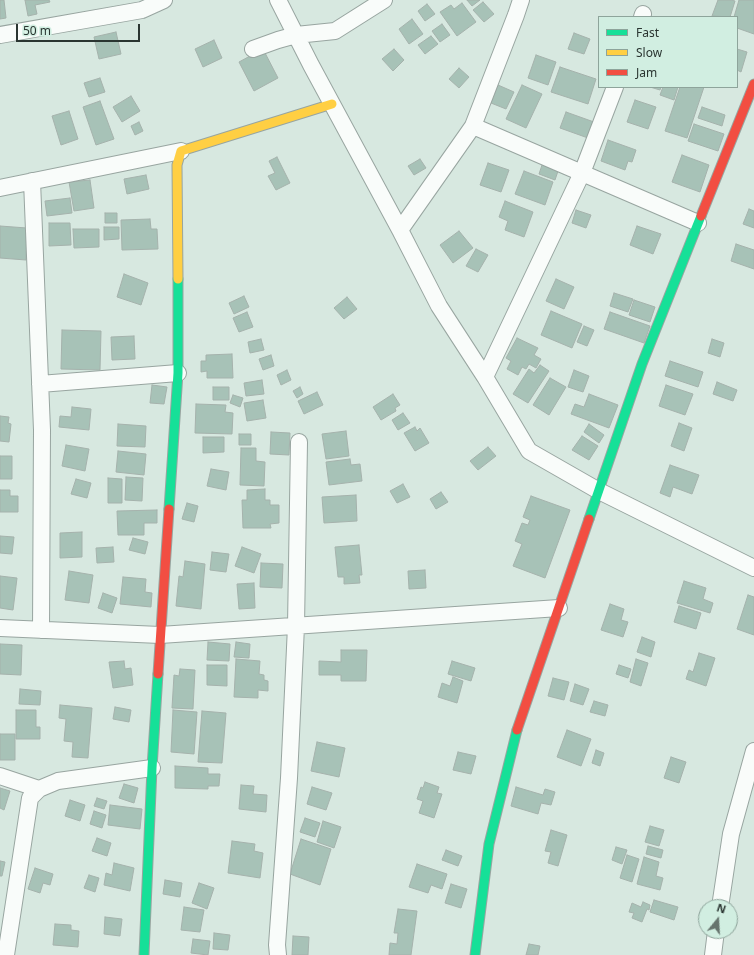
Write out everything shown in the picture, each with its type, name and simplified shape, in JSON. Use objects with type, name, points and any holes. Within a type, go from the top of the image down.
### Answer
[{"type":"street","points":[[0,35],[142,10],[164,0]]},
{"type":"street","points":[[278,0],[439,306],[529,451],[598,491],[754,568]]},
{"type":"street","points":[[253,49],[296,35],[335,31],[384,0]]},
{"type":"street","points":[[400,230],[473,126],[521,0]]},
{"type":"street","points":[[475,955],[489,844],[518,726],[642,364],[754,84]]},
{"type":"street","points":[[484,377],[582,173],[615,88]]},
{"type":"street","points":[[0,188],[181,151],[332,104]]},
{"type":"street","points":[[473,126],[698,223]]},
{"type":"street","points":[[144,955],[152,768],[178,373],[177,165],[181,151]]},
{"type":"street","points":[[32,181],[42,430],[40,630]]},
{"type":"street","points":[[40,384],[178,373]]},
{"type":"street","points":[[278,955],[277,945],[289,778],[296,626],[299,442]]},
{"type":"street","points":[[0,628],[160,635],[559,608]]},
{"type":"street","points":[[721,899],[731,834],[754,751]]},
{"type":"street","points":[[6,955],[30,798],[39,789],[58,781],[152,768]]},
{"type":"street","points":[[0,776],[39,789]]},
{"type":"street","points":[[713,955],[715,939]]},
{"type":"building","points":[[0,0],[4,0],[6,18],[0,19]]},
{"type":"building","points":[[25,0],[49,0],[50,2],[35,5],[37,14],[28,16]]},
{"type":"building","points":[[467,0],[480,0],[472,6]]},
{"type":"building","points":[[718,0],[735,1],[730,16],[712,16]]},
{"type":"building","points":[[739,0],[754,0],[754,34],[738,28],[738,16],[734,16]]},
{"type":"building","points":[[483,2],[494,14],[484,22],[473,10]]},
{"type":"building","points":[[462,3],[476,22],[457,36],[440,12],[451,5],[454,9]]},
{"type":"building","points":[[427,4],[435,14],[425,21],[418,11]]},
{"type":"building","points":[[412,19],[423,34],[409,44],[399,29]]},
{"type":"building","points":[[442,24],[450,35],[440,42],[432,31]]},
{"type":"building","points":[[116,32],[121,54],[99,59],[94,37]]},
{"type":"building","points":[[574,33],[590,39],[584,54],[568,49]]},
{"type":"building","points":[[431,36],[438,44],[425,54],[418,45]]},
{"type":"building","points":[[214,40],[222,58],[203,67],[195,49]]},
{"type":"building","points":[[263,49],[278,78],[254,91],[239,62]]},
{"type":"building","points":[[394,49],[404,60],[393,71],[382,59]]},
{"type":"building","points":[[738,49],[747,52],[741,72],[738,70]]},
{"type":"building","points":[[536,55],[556,62],[548,85],[528,78]]},
{"type":"building","points":[[560,67],[596,79],[588,104],[551,92]]},
{"type":"building","points":[[459,68],[469,77],[459,88],[449,79]]},
{"type":"building","points":[[100,78],[105,92],[89,97],[84,83]]},
{"type":"building","points":[[498,85],[514,92],[506,109],[491,103]]},
{"type":"building","points":[[522,85],[542,94],[526,128],[506,119]]},
{"type":"building","points":[[663,88],[678,88],[674,100],[660,95]]},
{"type":"building","points":[[680,88],[704,88],[687,138],[665,131]]},
{"type":"building","points":[[131,96],[140,111],[122,122],[113,107]]},
{"type":"building","points":[[635,100],[656,107],[648,129],[627,122]]},
{"type":"building","points":[[100,101],[114,139],[96,145],[83,107]]},
{"type":"building","points":[[702,107],[725,115],[722,126],[698,118]]},
{"type":"building","points":[[69,111],[78,139],[61,145],[52,116]]},
{"type":"building","points":[[566,112],[594,122],[588,138],[560,128]]},
{"type":"building","points":[[139,122],[143,131],[135,135],[131,126]]},
{"type":"building","points":[[694,124],[724,134],[718,151],[688,141]]},
{"type":"building","points":[[608,140],[636,150],[632,162],[628,161],[625,170],[601,161]]},
{"type":"building","points":[[682,155],[709,165],[700,192],[672,182]]},
{"type":"building","points":[[277,157],[290,183],[276,190],[268,176],[275,173],[269,161]]},
{"type":"building","points":[[420,159],[426,168],[414,175],[408,166]]},
{"type":"building","points":[[543,162],[559,168],[555,180],[539,174]]},
{"type":"building","points":[[488,163],[509,170],[501,192],[480,185]]},
{"type":"building","points":[[524,171],[553,182],[545,205],[515,194]]},
{"type":"building","points":[[146,175],[149,189],[127,194],[124,179]]},
{"type":"building","points":[[90,180],[94,208],[74,211],[69,182]]},
{"type":"building","points":[[70,198],[72,213],[47,216],[45,201]]},
{"type":"building","points":[[505,201],[533,212],[524,237],[505,230],[508,221],[499,217]]},
{"type":"building","points":[[749,209],[754,211],[754,228],[743,224]]},
{"type":"building","points":[[576,210],[591,215],[586,228],[572,223]]},
{"type":"building","points":[[105,213],[117,213],[117,223],[105,223]]},
{"type":"building","points":[[150,219],[151,229],[157,229],[158,249],[122,250],[121,220]]},
{"type":"building","points":[[49,223],[70,223],[71,245],[49,246]]},
{"type":"building","points":[[0,226],[27,228],[26,260],[0,258]]},
{"type":"building","points":[[637,226],[661,234],[653,254],[630,245]]},
{"type":"building","points":[[104,227],[119,227],[119,239],[104,240]]},
{"type":"building","points":[[73,229],[99,229],[99,247],[74,248]]},
{"type":"building","points":[[459,231],[473,248],[453,263],[440,245]]},
{"type":"building","points":[[736,244],[754,250],[754,269],[731,261]]},
{"type":"building","points":[[476,249],[488,255],[478,272],[466,266]]},
{"type":"building","points":[[124,274],[148,283],[141,305],[117,297]]},
{"type":"building","points":[[556,279],[574,287],[564,309],[546,301]]},
{"type":"building","points":[[614,293],[633,299],[628,312],[610,306]]},
{"type":"building","points":[[244,296],[249,307],[234,314],[229,303]]},
{"type":"building","points":[[347,297],[357,309],[344,319],[334,308]]},
{"type":"building","points":[[634,300],[655,307],[650,322],[629,315]]},
{"type":"building","points":[[551,311],[582,324],[572,348],[541,335]]},
{"type":"building","points":[[247,312],[253,327],[239,332],[233,318]]},
{"type":"building","points":[[610,312],[650,326],[644,343],[604,329]]},
{"type":"building","points":[[584,326],[594,330],[587,346],[577,342]]},
{"type":"building","points":[[62,330],[101,331],[100,370],[61,369]]},
{"type":"building","points":[[134,336],[135,359],[112,360],[111,337]]},
{"type":"building","points":[[517,338],[538,348],[534,355],[541,359],[536,368],[529,364],[526,369],[522,367],[518,375],[507,369],[511,361],[506,358]]},
{"type":"building","points":[[261,339],[264,350],[250,353],[248,342]]},
{"type":"building","points":[[712,339],[724,343],[720,357],[708,353]]},
{"type":"building","points":[[232,354],[233,378],[207,378],[207,371],[201,372],[201,361],[206,361],[206,355]]},
{"type":"building","points":[[271,355],[274,366],[263,370],[259,359]]},
{"type":"building","points":[[670,361],[703,372],[698,387],[665,376]]},
{"type":"building","points":[[540,365],[549,371],[528,403],[513,394],[529,369],[534,373]]},
{"type":"building","points":[[287,370],[291,380],[281,385],[277,375]]},
{"type":"building","points":[[574,370],[589,376],[583,392],[568,387]]},
{"type":"building","points":[[550,378],[566,387],[549,415],[533,405]]},
{"type":"building","points":[[262,380],[264,394],[246,396],[244,383]]},
{"type":"building","points":[[717,382],[737,390],[733,401],[713,394]]},
{"type":"building","points":[[152,385],[167,387],[164,404],[150,403]]},
{"type":"building","points":[[666,385],[693,394],[685,415],[659,406]]},
{"type":"building","points":[[213,387],[229,387],[229,400],[213,400]]},
{"type":"building","points":[[300,387],[303,394],[297,398],[293,391]]},
{"type":"building","points":[[317,392],[323,405],[304,414],[298,401]]},
{"type":"building","points":[[393,394],[400,405],[395,408],[396,411],[381,420],[373,407]]},
{"type":"building","points":[[589,394],[618,405],[609,428],[571,414],[575,404],[584,407]]},
{"type":"building","points":[[233,395],[243,398],[240,407],[230,403]]},
{"type":"building","points":[[263,400],[266,418],[247,421],[244,403]]},
{"type":"building","points":[[196,404],[226,405],[225,412],[233,413],[232,434],[195,433]]},
{"type":"building","points":[[72,407],[91,409],[89,430],[59,427],[60,416],[71,417]]},
{"type":"building","points":[[403,413],[410,423],[398,430],[392,420]]},
{"type":"building","points":[[0,416],[9,417],[8,423],[11,424],[9,442],[0,441]]},
{"type":"building","points":[[679,423],[692,428],[684,451],[671,446]]},
{"type":"building","points":[[118,424],[146,426],[145,447],[117,446]]},
{"type":"building","points":[[589,424],[604,435],[599,443],[584,432]]},
{"type":"building","points":[[415,427],[417,431],[420,428],[429,443],[415,451],[404,433]]},
{"type":"building","points":[[346,431],[349,456],[326,459],[322,434]]},
{"type":"building","points":[[271,432],[290,433],[289,455],[270,454]]},
{"type":"building","points":[[239,434],[251,434],[251,445],[239,445]]},
{"type":"building","points":[[582,436],[598,446],[589,460],[572,450]]},
{"type":"building","points":[[203,437],[224,437],[224,452],[203,453]]},
{"type":"building","points":[[66,445],[89,449],[85,471],[62,466]]},
{"type":"building","points":[[488,447],[496,456],[478,470],[470,461]]},
{"type":"building","points":[[241,448],[256,448],[256,461],[265,462],[264,486],[240,485]]},
{"type":"building","points":[[118,451],[146,454],[144,475],[116,472]]},
{"type":"building","points":[[0,456],[12,456],[12,479],[0,479]]},
{"type":"building","points":[[350,459],[351,465],[360,464],[362,481],[329,485],[326,462]]},
{"type":"building","points":[[670,465],[699,475],[692,494],[673,487],[670,497],[660,493]]},
{"type":"building","points":[[211,469],[229,472],[226,490],[207,486]]},
{"type":"building","points":[[126,477],[143,478],[142,501],[125,500]]},
{"type":"building","points":[[108,478],[122,479],[122,503],[108,503]]},
{"type":"building","points":[[76,479],[91,483],[87,498],[71,494]]},
{"type":"building","points":[[403,484],[410,497],[397,503],[390,491]]},
{"type":"building","points":[[265,489],[265,500],[270,500],[270,505],[279,505],[279,523],[270,524],[271,528],[243,528],[242,500],[247,500],[247,490]]},
{"type":"building","points":[[0,490],[10,490],[10,496],[18,496],[18,512],[0,512]]},
{"type":"building","points":[[441,492],[448,502],[436,509],[430,499]]},
{"type":"building","points":[[356,495],[357,521],[324,523],[322,497]]},
{"type":"building","points":[[531,496],[570,510],[545,578],[513,566],[522,544],[515,541],[522,523],[528,525],[530,520],[523,517]]},
{"type":"building","points":[[187,503],[198,506],[194,522],[182,519]]},
{"type":"building","points":[[157,510],[157,523],[144,523],[144,535],[118,535],[117,511]]},
{"type":"building","points":[[82,532],[82,557],[60,558],[60,533]]},
{"type":"building","points":[[0,536],[14,537],[12,554],[0,553]]},
{"type":"building","points":[[133,538],[148,542],[145,554],[129,550]]},
{"type":"building","points":[[359,545],[362,575],[359,575],[360,583],[344,584],[344,577],[338,577],[335,547]]},
{"type":"building","points":[[113,547],[114,562],[97,563],[96,548]]},
{"type":"building","points":[[242,547],[261,554],[254,573],[235,566]]},
{"type":"building","points":[[212,552],[229,554],[226,572],[210,570]]},
{"type":"building","points":[[185,561],[205,564],[201,609],[176,606],[179,576],[183,577]]},
{"type":"building","points":[[261,563],[283,564],[282,588],[260,587]]},
{"type":"building","points":[[425,570],[426,588],[409,589],[408,571]]},
{"type":"building","points":[[69,571],[93,575],[89,603],[65,600]]},
{"type":"building","points":[[0,576],[17,578],[13,610],[0,608]]},
{"type":"building","points":[[123,577],[146,579],[145,592],[152,593],[151,607],[120,604]]},
{"type":"building","points":[[684,581],[706,588],[703,599],[713,603],[710,613],[677,603]]},
{"type":"building","points":[[254,583],[255,608],[239,609],[237,584]]},
{"type":"building","points":[[103,593],[117,598],[112,613],[98,608]]},
{"type":"building","points":[[748,595],[754,597],[754,635],[737,629]]},
{"type":"building","points":[[610,604],[624,609],[621,620],[628,622],[623,637],[601,630]]},
{"type":"building","points":[[679,606],[701,613],[696,629],[674,622]]},
{"type":"building","points":[[642,637],[655,642],[651,657],[637,652]]},
{"type":"building","points":[[208,642],[230,644],[229,661],[207,660]]},
{"type":"building","points":[[236,642],[250,644],[249,658],[234,657]]},
{"type":"building","points":[[0,644],[22,645],[21,675],[0,674]]},
{"type":"building","points":[[341,650],[367,650],[366,681],[341,681],[341,675],[319,675],[319,661],[341,662]]},
{"type":"building","points":[[699,653],[715,658],[706,686],[686,679],[689,670],[693,672]]},
{"type":"building","points":[[236,659],[260,661],[259,674],[264,675],[264,680],[268,681],[268,691],[258,690],[258,698],[234,697]]},
{"type":"building","points":[[636,659],[648,663],[641,686],[630,682]]},
{"type":"building","points":[[124,661],[125,669],[131,668],[133,685],[113,688],[109,662]]},
{"type":"building","points":[[452,661],[475,668],[471,681],[448,674]]},
{"type":"building","points":[[207,665],[227,665],[227,686],[207,685]]},
{"type":"building","points":[[619,665],[631,669],[628,678],[616,674]]},
{"type":"building","points":[[180,669],[195,670],[193,709],[172,708],[174,675],[179,676]]},
{"type":"building","points":[[453,677],[463,681],[457,703],[438,697],[442,683],[450,686]]},
{"type":"building","points":[[553,678],[569,682],[564,700],[548,696]]},
{"type":"building","points":[[575,684],[589,689],[583,705],[570,701]]},
{"type":"building","points":[[20,689],[41,691],[40,705],[19,704]]},
{"type":"building","points":[[594,701],[608,705],[605,716],[590,712]]},
{"type":"building","points":[[60,705],[92,708],[88,758],[72,757],[73,742],[64,741],[66,719],[59,718]]},
{"type":"building","points":[[115,707],[131,710],[129,722],[113,719]]},
{"type":"building","points":[[16,710],[36,710],[36,727],[40,727],[40,739],[16,739]]},
{"type":"building","points":[[173,710],[197,712],[194,754],[171,752]]},
{"type":"building","points":[[202,711],[226,713],[222,763],[198,762]]},
{"type":"building","points":[[567,730],[591,739],[581,766],[557,757]]},
{"type":"building","points":[[0,734],[15,734],[15,760],[0,760]]},
{"type":"building","points":[[317,742],[345,748],[339,777],[311,771]]},
{"type":"building","points":[[596,750],[604,753],[600,766],[592,763]]},
{"type":"building","points":[[458,752],[476,756],[471,774],[453,770]]},
{"type":"building","points":[[671,757],[686,762],[679,783],[664,778]]},
{"type":"building","points":[[175,766],[208,768],[208,774],[220,774],[219,786],[208,786],[208,789],[175,788]]},
{"type":"building","points":[[425,782],[439,787],[437,793],[442,794],[434,818],[419,813],[423,801],[417,799],[421,787],[423,788]]},
{"type":"building","points":[[124,784],[138,788],[134,803],[119,798]]},
{"type":"building","points":[[241,785],[254,786],[253,794],[267,795],[266,812],[239,809]]},
{"type":"building","points":[[312,787],[332,793],[326,810],[307,804]]},
{"type":"building","points":[[516,787],[543,795],[545,789],[555,792],[551,805],[541,803],[538,814],[511,806]]},
{"type":"building","points":[[0,788],[10,791],[4,810],[0,808]]},
{"type":"building","points":[[97,798],[107,801],[104,809],[94,806]]},
{"type":"building","points":[[70,800],[85,805],[80,821],[65,816]]},
{"type":"building","points":[[110,805],[142,809],[140,829],[108,825]]},
{"type":"building","points":[[94,811],[106,815],[102,828],[90,824]]},
{"type":"building","points":[[305,818],[320,823],[315,837],[300,832]]},
{"type":"building","points":[[323,821],[341,827],[334,848],[317,842]]},
{"type":"building","points":[[650,826],[664,830],[659,846],[645,842]]},
{"type":"building","points":[[551,830],[567,835],[558,866],[548,863],[551,852],[545,851]]},
{"type":"building","points":[[97,838],[111,843],[107,856],[92,851]]},
{"type":"building","points":[[301,839],[331,849],[320,885],[290,874]]},
{"type":"building","points":[[232,841],[255,844],[254,851],[263,853],[260,878],[228,873]]},
{"type":"building","points":[[648,846],[663,850],[661,858],[646,854]]},
{"type":"building","points":[[616,847],[627,850],[622,864],[612,860]]},
{"type":"building","points":[[446,850],[462,856],[458,866],[442,860]]},
{"type":"building","points":[[627,855],[639,859],[632,882],[620,878]]},
{"type":"building","points":[[644,857],[659,862],[656,876],[663,878],[660,890],[637,884]]},
{"type":"building","points":[[0,861],[5,862],[2,876],[0,876]]},
{"type":"building","points":[[114,863],[134,868],[130,891],[104,885],[106,873],[112,875]]},
{"type":"building","points":[[417,864],[447,874],[442,889],[431,885],[428,893],[409,887]]},
{"type":"building","points":[[35,868],[53,874],[50,885],[43,883],[40,893],[28,889]]},
{"type":"building","points":[[89,875],[99,878],[95,892],[84,888]]},
{"type":"building","points":[[165,880],[182,883],[180,897],[163,894]]},
{"type":"building","points":[[199,883],[214,888],[207,909],[192,903]]},
{"type":"building","points":[[451,884],[467,889],[461,908],[445,903]]},
{"type":"building","points":[[654,900],[678,907],[674,920],[650,912]]},
{"type":"building","points":[[643,902],[650,905],[649,910],[647,909],[642,922],[632,918],[634,913],[629,912],[632,903],[641,907]]},
{"type":"building","points":[[184,907],[204,910],[200,932],[181,930]]},
{"type":"building","points":[[398,909],[417,911],[411,955],[389,955],[390,943],[397,944],[398,933],[394,933]]},
{"type":"building","points":[[105,917],[122,919],[120,936],[104,934]]},
{"type":"building","points":[[55,924],[71,925],[71,930],[79,931],[78,947],[53,945]]},
{"type":"building","points":[[214,933],[230,935],[228,950],[213,949]]},
{"type":"building","points":[[293,936],[309,937],[308,955],[292,955]]},
{"type":"building","points":[[193,939],[210,941],[208,955],[191,953]]},
{"type":"building","points":[[529,944],[540,946],[538,955],[526,955]]},
{"type":"traffic: fast","points":[[589,519],[642,364],[701,216]]},
{"type":"traffic: fast","points":[[169,509],[178,373],[178,279]]},
{"type":"traffic: fast","points":[[144,955],[152,768],[158,674]]},
{"type":"traffic: fast","points":[[475,955],[489,844],[517,730]]},
{"type":"traffic: slow","points":[[178,279],[177,165],[181,151],[332,104]]},
{"type":"traffic: jam","points":[[701,216],[754,84]]},
{"type":"traffic: jam","points":[[158,674],[169,509]]},
{"type":"traffic: jam","points":[[517,730],[589,519]]}]
